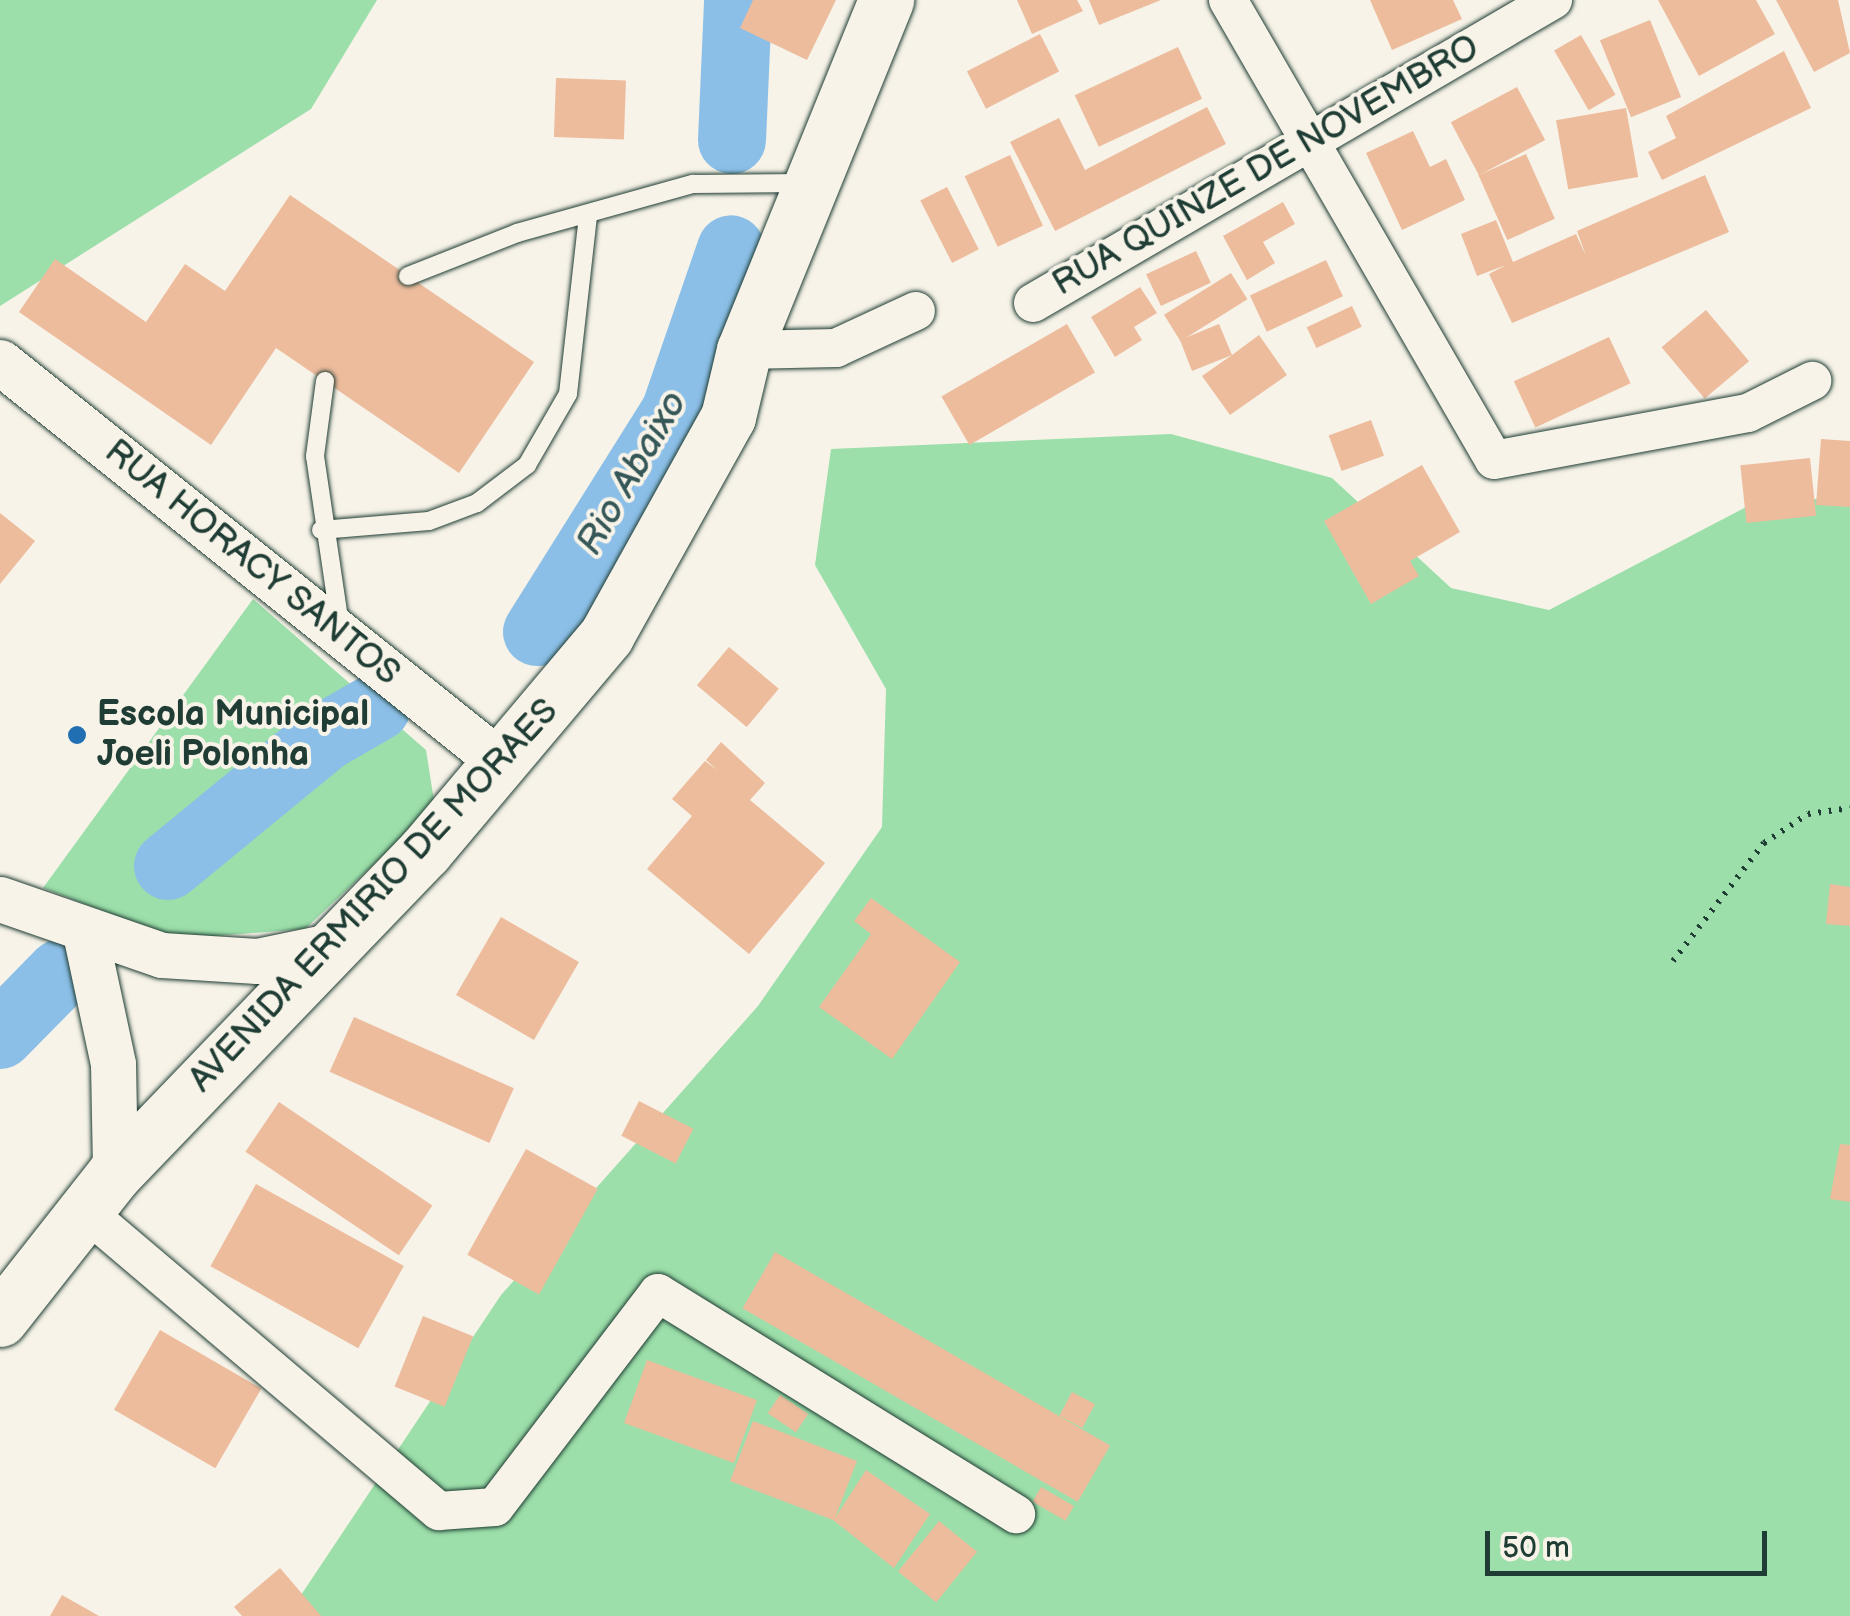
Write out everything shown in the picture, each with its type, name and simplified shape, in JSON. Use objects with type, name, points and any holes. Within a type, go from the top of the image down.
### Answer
[{"type":"main road","name":"AVENIDA ERMIRIO DE MORAES","points":[[0,1319],[100,1192],[504,765],[606,636],[728,418],[744,350],[886,0]]},
{"type":"street","points":[[1228,0],[1494,460],[1748,413],[1812,381]]},
{"type":"street","name":"RUA QUINZE DE NOVEMBRO","points":[[1033,303],[1306,136],[1552,0]]},
{"type":"street","points":[[744,350],[836,348],[916,311]]},
{"type":"street","name":"RUA HORACY SANTOS","points":[[0,362],[504,765]]},
{"type":"street","points":[[0,899],[85,933],[162,955],[258,961],[338,944]]},
{"type":"street","points":[[85,933],[114,1064],[100,1192],[439,1511],[495,1508],[658,1293],[1016,1514]]},
{"type":"lane","points":[[408,276],[693,184],[810,183]]},
{"type":"lane","points":[[321,530],[428,521],[477,503],[528,464],[568,394],[588,216]]},
{"type":"lane","points":[[326,382],[314,456],[321,530],[342,635]]},
{"type":"path","points":[[1673,961],[1764,843],[1808,814],[1850,808]]},
{"type":"green space","points":[[0,0],[377,0],[311,109],[0,306]]},
{"type":"green space","points":[[1171,434],[1332,478],[1451,588],[1549,610],[1773,493],[1850,504],[1850,1616],[287,1616],[501,1295],[758,1006],[882,827],[886,689],[815,565],[831,449]]},
{"type":"green space","points":[[253,599],[426,750],[435,807],[305,929],[176,939],[43,888]]},
{"type":"building","points":[[753,0],[836,0],[807,60],[740,28]]},
{"type":"building","points":[[1017,0],[1077,0],[1083,11],[1032,34]]},
{"type":"building","points":[[1089,0],[1161,0],[1099,25]]},
{"type":"building","points":[[1370,0],[1453,0],[1462,19],[1392,50]]},
{"type":"building","points":[[1658,0],[1756,0],[1775,34],[1699,76]]},
{"type":"building","points":[[1776,0],[1838,0],[1850,53],[1814,72]]},
{"type":"building","points":[[1650,20],[1681,97],[1631,117],[1600,40]]},
{"type":"building","points":[[1040,34],[1059,71],[986,109],[967,71]]},
{"type":"building","points":[[1581,35],[1616,95],[1589,110],[1554,50]]},
{"type":"building","points":[[1178,47],[1202,99],[1099,147],[1075,95]]},
{"type":"building","points":[[1784,51],[1811,108],[1662,180],[1648,152],[1676,138],[1666,116]]},
{"type":"building","points":[[556,78],[626,80],[624,139],[554,137]]},
{"type":"building","points":[[1517,87],[1545,140],[1479,175],[1451,122]]},
{"type":"building","points":[[1207,107],[1226,144],[1055,231],[1010,142],[1059,118],[1085,170]]},
{"type":"building","points":[[1626,108],[1638,177],[1568,189],[1556,120]]},
{"type":"building","points":[[1413,131],[1430,167],[1446,159],[1465,200],[1402,230],[1366,153]]},
{"type":"building","points":[[1526,154],[1555,219],[1507,240],[1478,175]]},
{"type":"building","points":[[1010,155],[1043,226],[998,247],[965,176]]},
{"type":"building","points":[[1705,175],[1729,232],[1512,323],[1489,274],[1506,265],[1477,276],[1461,234],[1496,220],[1513,262],[1576,234],[1586,256],[1577,231]]},
{"type":"building","points":[[947,187],[979,249],[952,263],[920,201]]},
{"type":"building","points":[[290,195],[534,362],[459,473],[276,348],[211,445],[19,312],[55,259],[146,322],[185,264],[225,291]]},
{"type":"building","points":[[1283,202],[1295,224],[1263,242],[1275,263],[1247,280],[1223,236]]},
{"type":"building","points":[[1196,251],[1211,283],[1161,306],[1146,274]]},
{"type":"building","points":[[1326,260],[1343,296],[1267,332],[1250,295]]},
{"type":"building","points":[[1231,273],[1247,299],[1180,341],[1164,315]]},
{"type":"building","points":[[1140,287],[1157,313],[1134,327],[1142,340],[1115,357],[1091,317]]},
{"type":"building","points":[[1352,306],[1362,327],[1316,348],[1307,327]]},
{"type":"building","points":[[1706,310],[1749,361],[1705,399],[1662,347]]},
{"type":"building","points":[[1067,324],[1095,372],[969,445],[941,396]]},
{"type":"building","points":[[1219,324],[1232,355],[1192,371],[1180,340]]},
{"type":"building","points":[[1259,335],[1287,375],[1230,415],[1202,376]]},
{"type":"building","points":[[1609,337],[1631,383],[1535,428],[1514,381]]},
{"type":"building","points":[[1371,420],[1384,456],[1342,471],[1329,435]]},
{"type":"building","points":[[1821,439],[1850,441],[1850,507],[1816,505]]},
{"type":"building","points":[[1810,458],[1816,516],[1746,523],[1740,465]]},
{"type":"building","points":[[1422,465],[1460,532],[1410,561],[1419,576],[1371,604],[1324,521]]},
{"type":"building","points":[[0,513],[35,541],[0,584]]},
{"type":"building","points":[[729,647],[779,689],[747,727],[697,685]]},
{"type":"building","points":[[721,742],[765,783],[750,800],[825,863],[749,954],[647,869],[692,816],[672,799],[705,761],[717,770],[706,760]]},
{"type":"building","points":[[1830,884],[1850,887],[1850,926],[1826,924]]},
{"type":"building","points":[[871,898],[960,962],[892,1059],[819,1007],[871,934],[854,921]]},
{"type":"building","points":[[501,917],[579,962],[534,1040],[456,995]]},
{"type":"building","points":[[354,1017],[514,1088],[489,1143],[330,1072]]},
{"type":"building","points":[[639,1101],[693,1129],[676,1163],[621,1136]]},
{"type":"building","points":[[279,1102],[432,1205],[399,1255],[245,1152]]},
{"type":"building","points":[[1840,1144],[1850,1145],[1850,1202],[1830,1199]]},
{"type":"building","points":[[526,1149],[598,1189],[539,1295],[467,1255]]},
{"type":"building","points":[[256,1184],[404,1266],[358,1348],[210,1266]]},
{"type":"building","points":[[775,1252],[1110,1445],[1078,1502],[742,1308]]},
{"type":"building","points":[[423,1316],[473,1336],[445,1407],[395,1386]]},
{"type":"building","points":[[160,1330],[261,1388],[215,1468],[114,1410]]},
{"type":"building","points":[[647,1360],[757,1400],[734,1463],[624,1423]]},
{"type":"building","points":[[1072,1392],[1095,1404],[1082,1428],[1059,1416]]},
{"type":"building","points":[[780,1395],[808,1414],[796,1432],[768,1413]]},
{"type":"building","points":[[753,1421],[857,1461],[835,1518],[866,1470],[930,1514],[894,1568],[833,1520],[730,1481]]},
{"type":"building","points":[[1041,1487],[1074,1506],[1065,1521],[1032,1502]]},
{"type":"building","points":[[939,1521],[977,1552],[936,1602],[898,1572]]},
{"type":"building","points":[[280,1568],[321,1616],[242,1616],[234,1607]]},
{"type":"building","points":[[62,1595],[99,1616],[50,1616]]},
{"type":"waterway","name":"Rio Abaixo","points":[[732,140],[738,0]]},
{"type":"waterway","name":"Rio Abaixo","points":[[537,632],[675,412],[731,249]]},
{"type":"waterway","name":"Rio Abaixo","points":[[168,866],[325,737],[377,707]]},
{"type":"waterway","name":"Rio Abaixo","points":[[0,1035],[61,973]]},
{"type":"place","name":"Escola Municipal Joeli Polonha","points":[[77,735]]}]
